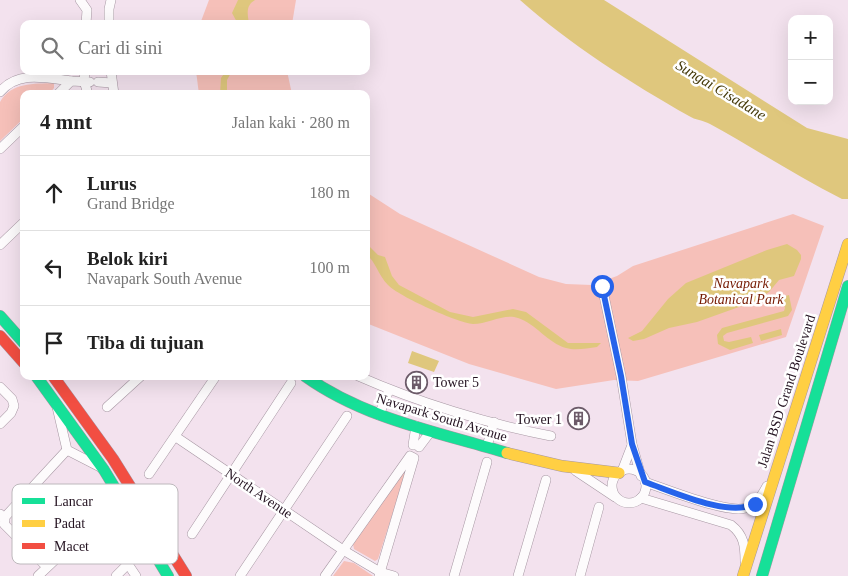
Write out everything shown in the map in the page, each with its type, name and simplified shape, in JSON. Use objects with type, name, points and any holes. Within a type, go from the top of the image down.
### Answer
[{"type":"main road","name":"Jalan BSD Grand Boulevard","points":[[762,576],[848,244]]},
{"type":"main road","name":"Jalan BSD Grand Boulevard","points":[[743,576],[782,454],[848,286]]},
{"type":"main road","points":[[0,316],[20,338]]},
{"type":"main road","points":[[0,336],[20,358]]},
{"type":"main road","points":[[39,380],[112,484]]},
{"type":"main road","points":[[56,380],[113,459],[129,484]]},
{"type":"main road","name":"Navapark South Avenue","points":[[312,380],[346,401],[379,415],[431,431],[576,471],[620,472]]},
{"type":"main road","points":[[178,563],[186,576]]},
{"type":"main road","points":[[161,564],[168,576]]},
{"type":"street","points":[[80,0],[87,10],[86,20]]},
{"type":"street","points":[[104,0],[110,4],[109,20]]},
{"type":"street","points":[[87,75],[91,82],[89,90]]},
{"type":"street","points":[[111,75],[113,90]]},
{"type":"street","points":[[0,92],[15,79],[26,77],[112,83]]},
{"type":"street","points":[[62,90],[71,81]]},
{"type":"street","points":[[0,150],[20,130]]},
{"type":"street","points":[[0,245],[20,226]]},
{"type":"street","points":[[602,286],[621,376],[632,444],[645,491],[641,498],[630,503],[617,498],[612,485],[632,444]]},
{"type":"street","points":[[108,407],[137,380]]},
{"type":"street","points":[[149,474],[213,380]]},
{"type":"street","points":[[367,380],[389,390],[494,422],[551,436]]},
{"type":"street","points":[[192,534],[291,383]]},
{"type":"street","points":[[0,387],[12,399],[14,406],[11,413],[0,424]]},
{"type":"street","points":[[379,415],[389,390]]},
{"type":"street","points":[[56,402],[67,450],[104,470]]},
{"type":"street","points":[[240,576],[346,416]]},
{"type":"street","points":[[486,446],[494,422]]},
{"type":"street","points":[[416,426],[416,446],[431,431]]},
{"type":"street","name":"North Avenue","points":[[176,436],[380,574],[394,576]]},
{"type":"street","points":[[36,484],[67,450]]},
{"type":"street","points":[[620,472],[631,470],[643,479],[682,495],[737,509],[755,504],[768,484],[782,454]]},
{"type":"street","points":[[325,576],[412,457],[380,574]]},
{"type":"street","points":[[454,576],[487,462]]},
{"type":"street","name":"Navapark South Avenue","points":[[576,471],[617,498]]},
{"type":"street","points":[[518,576],[546,480]]},
{"type":"street","points":[[678,509],[682,495]]},
{"type":"street","points":[[641,498],[732,525],[738,530],[744,542],[743,576]]},
{"type":"street","points":[[702,516],[706,502]]},
{"type":"street","points":[[580,576],[599,507]]},
{"type":"street","points":[[12,510],[2,521],[12,531]]},
{"type":"street","points":[[44,564],[47,567]]},
{"type":"street","points":[[38,576],[50,564]]},
{"type":"street","points":[[116,576],[128,564],[136,576]]},
{"type":"green space","points":[[209,0],[296,0],[293,20],[202,20]]},
{"type":"green space","points":[[197,75],[288,75],[291,90],[198,90]]},
{"type":"green space","points":[[54,83],[54,88],[52,90],[20,90],[20,122],[0,141],[0,102],[5,95],[17,87]]},
{"type":"green space","name":"Navapark Botanical Park","points":[[370,195],[400,214],[539,277],[566,284],[592,285],[617,276],[633,266],[793,214],[824,226],[786,337],[638,381],[614,380],[556,389],[469,364],[370,325]]},
{"type":"green space","points":[[404,472],[405,475],[378,559],[375,561],[354,549],[353,544]]},
{"type":"green space","points":[[344,561],[354,563],[373,576],[333,576]]},
{"type":"water","points":[[238,0],[255,0],[248,8],[249,20],[236,20],[232,13]]},
{"type":"water","name":"Sungai Cisadane","points":[[520,0],[604,0],[807,128],[848,139],[848,199],[842,199],[825,190],[710,124],[691,117],[645,90],[559,32]]},
{"type":"water","points":[[223,75],[230,75],[227,80],[227,90],[220,90],[221,78]]},
{"type":"water","points":[[787,244],[801,255],[794,276],[779,280],[769,292],[753,302],[697,322],[669,328],[644,339],[633,341],[628,338],[642,331],[668,299],[686,283],[767,250]]},
{"type":"water","points":[[370,247],[378,255],[385,257],[392,276],[399,285],[450,312],[473,317],[513,309],[526,312],[568,343],[601,343],[597,347],[570,349],[553,342],[531,325],[518,318],[507,317],[473,324],[442,314],[394,290],[388,285],[370,259]]},
{"type":"water","points":[[789,295],[792,310],[788,316],[727,333],[723,336],[724,341],[729,342],[751,337],[753,343],[730,350],[718,344],[717,335],[722,328],[784,311],[782,297]]},
{"type":"water","points":[[781,329],[782,335],[761,341],[759,335]]},
{"type":"water","points":[[412,351],[439,361],[434,372],[408,363]]},
{"type":"traffic: fast","points":[[762,576],[848,286]]},
{"type":"traffic: fast","points":[[0,316],[20,338]]},
{"type":"traffic: fast","points":[[39,380],[112,484]]},
{"type":"traffic: fast","points":[[311,380],[328,391],[377,414],[507,453]]},
{"type":"traffic: fast","points":[[161,564],[168,576]]},
{"type":"traffic: slow","points":[[743,576],[848,244]]},
{"type":"traffic: slow","points":[[507,453],[562,466],[619,473]]},
{"type":"traffic: jam","points":[[0,336],[20,358]]},
{"type":"traffic: jam","points":[[56,380],[113,459],[129,484]]},
{"type":"traffic: jam","points":[[178,563],[186,576]]},
{"type":"place","name":"Tower 5","points":[[417,382]]},
{"type":"place","name":"Tower 1","points":[[578,419]]},
{"type":"route","points":[[602,286],[621,376],[632,444],[645,482],[727,508],[746,508],[755,504]]}]
